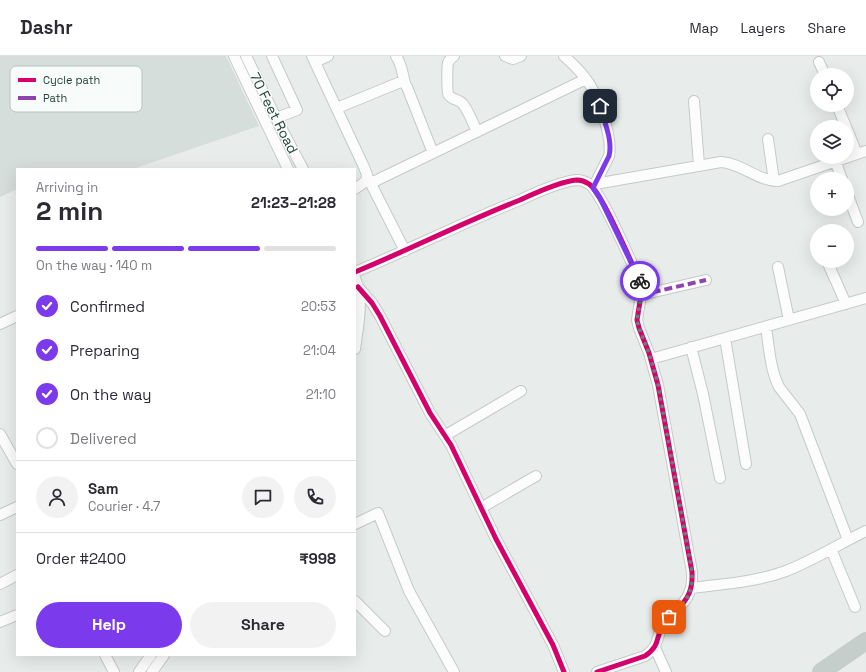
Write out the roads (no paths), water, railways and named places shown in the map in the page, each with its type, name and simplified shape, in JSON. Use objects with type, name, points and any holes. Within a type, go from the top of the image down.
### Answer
[{"type":"highway","points":[[821,672],[866,641]]},
{"type":"street","name":"70 Feet Road","points":[[234,56],[288,168]]},
{"type":"street","name":"70 Feet Road","points":[[246,56],[302,168]]},
{"type":"street","points":[[272,56],[297,110],[276,118]]},
{"type":"street","points":[[328,56],[314,59],[369,179],[405,251]]},
{"type":"street","points":[[396,56],[401,64],[401,70],[405,83],[433,153]]},
{"type":"street","points":[[454,56],[448,62],[448,96],[459,100],[463,104],[477,132]]},
{"type":"street","points":[[505,56],[513,59],[521,56]]},
{"type":"street","points":[[564,56],[586,79],[600,106],[610,145],[609,156],[594,186]]},
{"type":"street","points":[[819,62],[822,68]]},
{"type":"street","points":[[356,188],[369,179],[433,153],[586,79]]},
{"type":"street","points":[[337,108],[399,82],[403,81],[405,83]]},
{"type":"street","points":[[694,101],[699,165]]},
{"type":"street","points":[[854,139],[862,152]]},
{"type":"street","points":[[768,140],[774,181]]},
{"type":"street","points":[[594,186],[721,162],[727,162],[774,181],[826,164]]},
{"type":"street","points":[[356,280],[405,251],[538,192],[578,180],[585,181],[594,186],[640,283],[641,295],[637,320],[658,384],[692,572],[692,588],[684,602],[664,623],[655,648],[645,656],[596,672]]},
{"type":"street","points":[[854,211],[858,222]]},
{"type":"street","points":[[778,267],[789,320]]},
{"type":"street","points":[[830,268],[846,304]]},
{"type":"street","points":[[356,280],[360,304],[356,340]]},
{"type":"street","points":[[356,280],[380,316],[430,413],[446,435],[504,553],[542,622],[564,672]]},
{"type":"street","points":[[641,295],[706,280]]},
{"type":"street","points":[[651,359],[866,298]]},
{"type":"street","points":[[0,324],[16,316]]},
{"type":"street","points":[[766,326],[773,371],[777,382],[779,387],[800,414],[848,540]]},
{"type":"street","points":[[725,338],[746,464]]},
{"type":"street","points":[[691,347],[703,394],[720,478]]},
{"type":"street","points":[[446,435],[521,391]]},
{"type":"street","points":[[0,434],[16,462]]},
{"type":"street","points":[[481,508],[536,476]]},
{"type":"street","points":[[0,515],[16,507]]},
{"type":"street","points":[[356,524],[378,513],[409,590],[454,672]]},
{"type":"street","points":[[692,588],[737,582],[778,573],[805,562],[866,531]]},
{"type":"street","points":[[831,549],[856,607]]},
{"type":"street","points":[[0,584],[16,576]]},
{"type":"street","points":[[356,602],[384,631]]},
{"type":"street","points":[[0,622],[16,615]]},
{"type":"street","points":[[655,648],[666,672]]},
{"type":"street","points":[[106,656],[114,672]]},
{"type":"street","points":[[139,672],[150,656]]},
{"type":"street","points":[[152,672],[163,656]]}]
